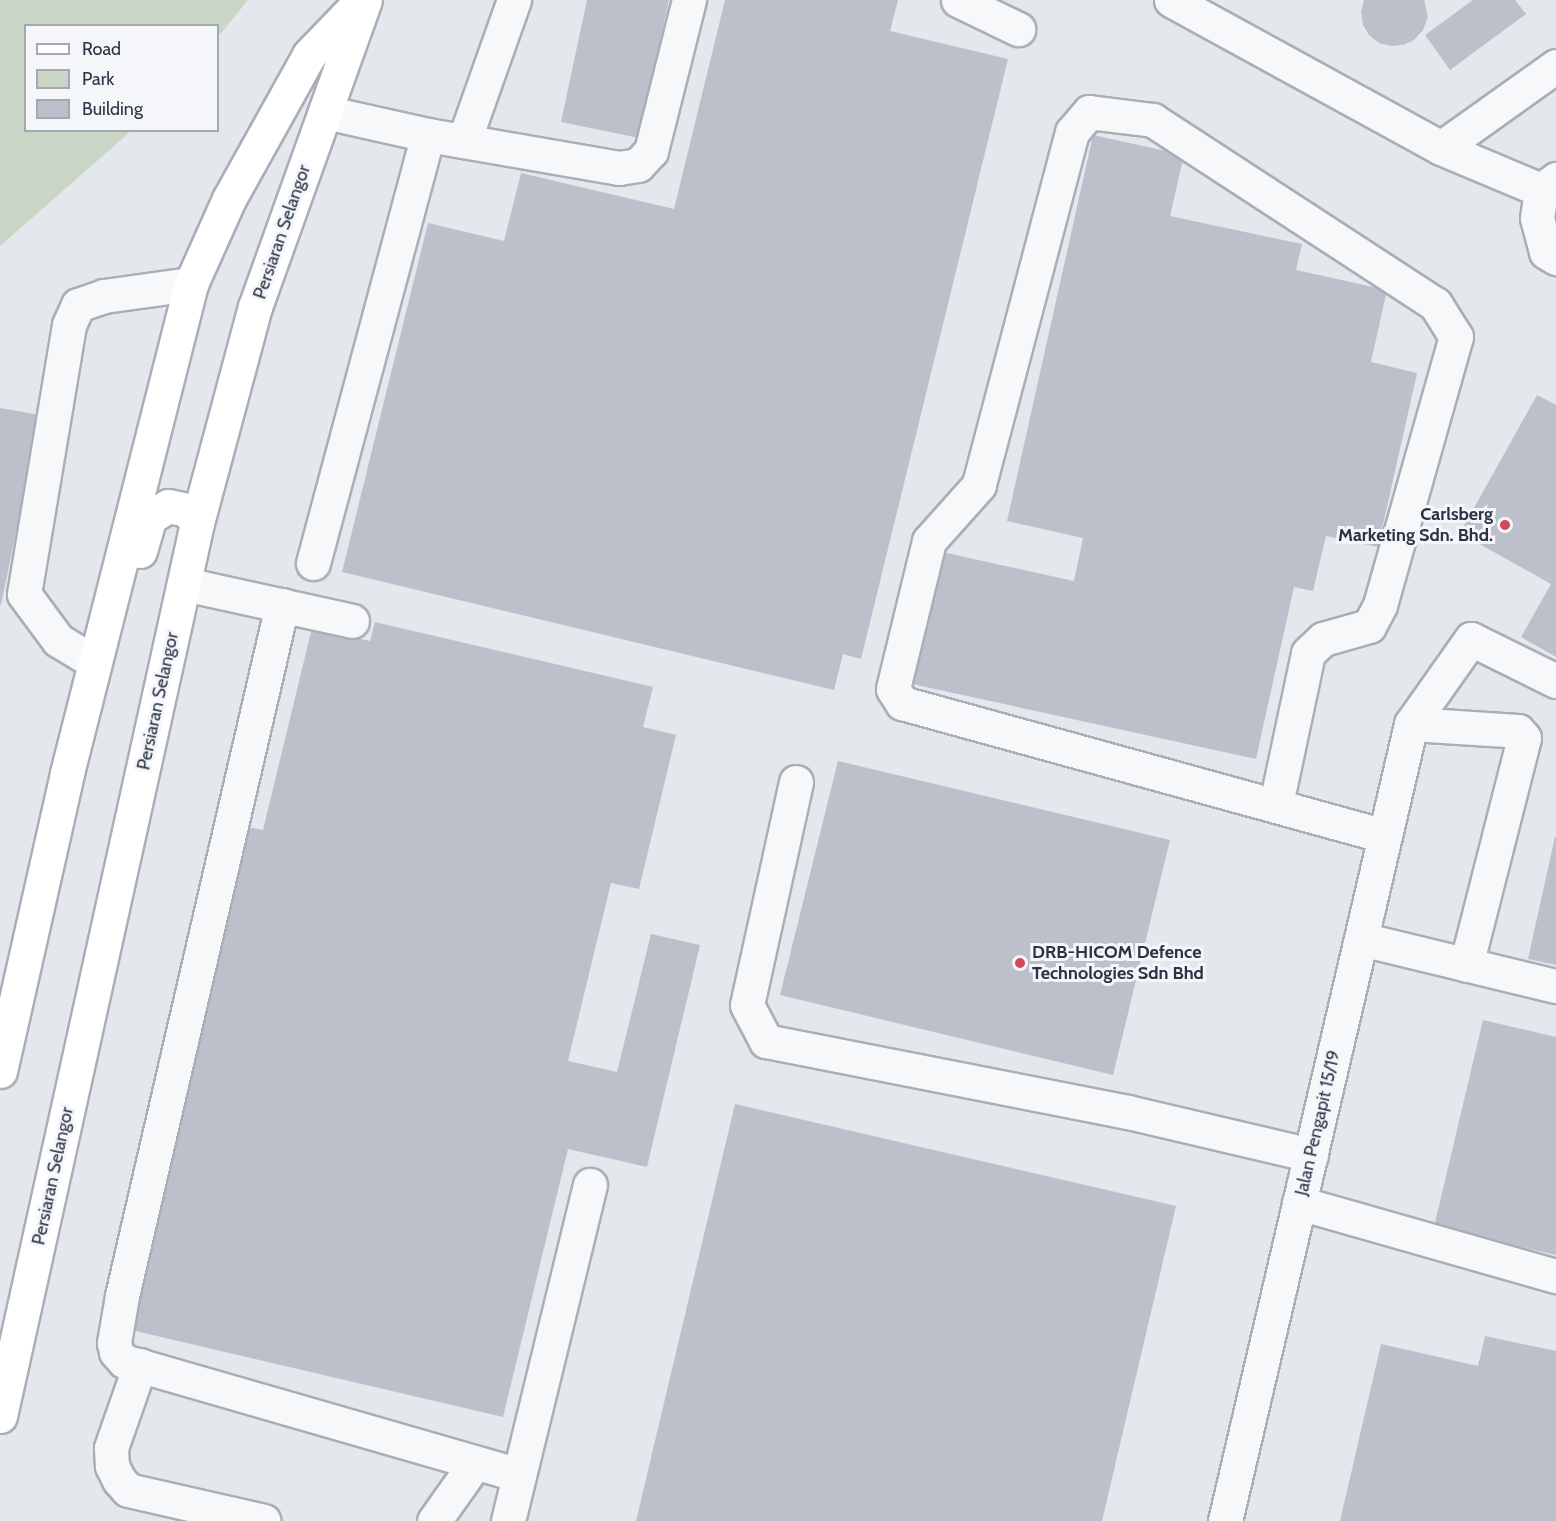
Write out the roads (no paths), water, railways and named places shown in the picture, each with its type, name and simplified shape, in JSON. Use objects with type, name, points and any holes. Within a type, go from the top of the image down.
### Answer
[{"type":"main road","points":[[0,1071],[94,662],[192,284],[229,199],[309,55],[364,0]]},
{"type":"main road","name":"Persiaran Selangor","points":[[0,1416],[197,523],[255,307],[364,0]]},
{"type":"main road","points":[[94,662],[126,611],[145,526],[150,517],[168,506],[187,510],[197,523]]},
{"type":"street","points":[[464,141],[514,0]]},
{"type":"street","points":[[325,112],[428,135],[619,168],[638,165],[651,151],[689,0]]},
{"type":"street","points":[[958,0],[1018,28]]},
{"type":"street","points":[[1171,0],[1441,148],[1549,185],[1537,218],[1546,252],[1556,258]]},
{"type":"street","points":[[1441,148],[1556,66]]},
{"type":"street","points":[[1276,804],[1308,653],[1323,639],[1369,626],[1380,605],[1456,337],[1435,304],[1153,120],[1089,112],[1072,132],[979,485],[929,541],[893,689],[902,703],[1276,804],[1385,836]]},
{"type":"street","points":[[313,563],[428,135]]},
{"type":"street","points":[[94,662],[58,640],[24,594],[69,325],[78,305],[104,296],[192,284]]},
{"type":"street","points":[[184,584],[352,621]]},
{"type":"street","points":[[282,605],[122,1296],[114,1343],[116,1352],[124,1361],[519,1476]]},
{"type":"street","points":[[1411,724],[1471,639],[1556,681]]},
{"type":"street","points":[[1411,724],[1518,730],[1524,738],[1466,965]]},
{"type":"street","name":"Jalan Pengapit 15/19","points":[[1225,1521],[1411,724]]},
{"type":"street","points":[[796,782],[747,1005],[766,1041],[1128,1112],[1311,1155]]},
{"type":"street","points":[[1361,939],[1556,986]]},
{"type":"street","points":[[508,1521],[590,1185]]},
{"type":"street","points":[[1299,1203],[1556,1276]]},
{"type":"street","points":[[140,1365],[111,1448],[112,1466],[119,1480],[128,1490],[264,1521]]},
{"type":"street","points":[[434,1521],[475,1462]]},
{"type":"place","name":"Carlsberg Marketing Sdn. Bhd.","points":[[1505,525]]},
{"type":"place","name":"DRB-HICOM Defence Technologies Sdn Bhd","points":[[1020,963]]}]
